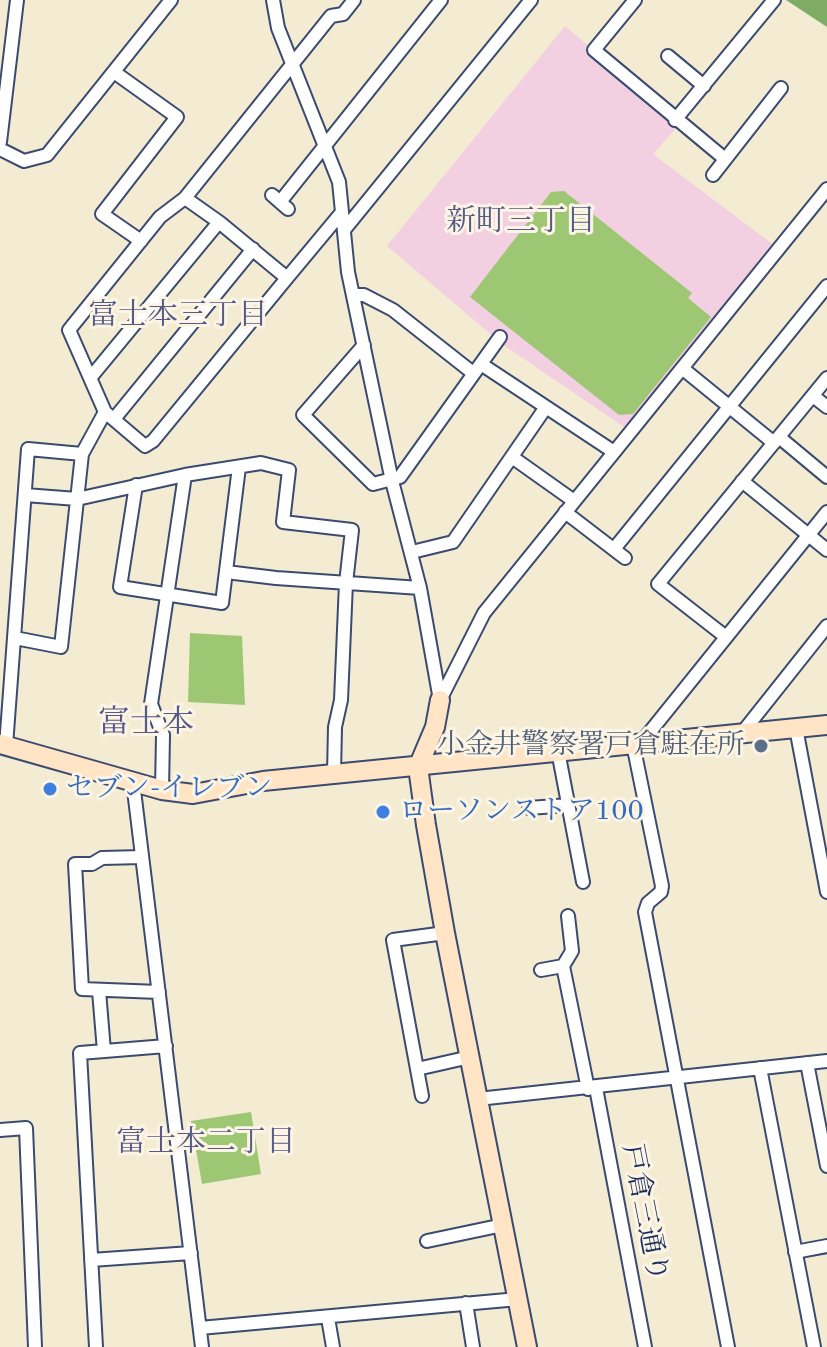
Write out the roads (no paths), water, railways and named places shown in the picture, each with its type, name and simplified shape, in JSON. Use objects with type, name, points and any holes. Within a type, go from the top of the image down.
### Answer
[{"type":"street","points":[[0,142],[17,0]]},
{"type":"street","points":[[0,149],[24,161],[47,155],[171,0]]},
{"type":"street","points":[[273,0],[278,28],[339,182],[353,295],[392,481],[420,588],[440,700]]},
{"type":"street","points":[[342,212],[153,441],[145,446],[110,415],[69,330],[160,217],[185,198],[331,16],[343,14],[354,0]]},
{"type":"street","points":[[280,202],[441,0]]},
{"type":"street","points":[[344,230],[531,0]]},
{"type":"street","points":[[635,0],[594,50],[725,159]]},
{"type":"street","points":[[675,120],[774,0]]},
{"type":"street","points":[[668,56],[704,86]]},
{"type":"street","points":[[114,72],[177,117],[102,214],[141,241]]},
{"type":"street","points":[[713,175],[781,88]]},
{"type":"street","points":[[527,1347],[445,933],[418,767],[435,727],[440,700],[484,613],[827,189]]},
{"type":"street","points":[[185,198],[287,278]]},
{"type":"street","points":[[91,377],[219,222]]},
{"type":"street","points":[[15,638],[61,647],[82,454],[110,415],[253,249]]},
{"type":"street","points":[[614,549],[827,286]]},
{"type":"street","points":[[353,295],[364,295],[393,310],[477,368],[546,407],[614,452]]},
{"type":"street","points":[[364,345],[303,415],[373,484],[400,477],[500,337]]},
{"type":"street","points":[[682,368],[827,477]]},
{"type":"street","points":[[726,637],[658,584],[827,378]]},
{"type":"street","points":[[813,396],[827,407]]},
{"type":"street","points":[[412,552],[453,542],[546,407]]},
{"type":"street","points":[[82,454],[28,449],[15,638],[3,745],[162,790],[193,794],[263,781],[827,725]]},
{"type":"street","points":[[512,457],[574,501]]},
{"type":"street","points":[[25,495],[77,499],[185,475],[261,463],[289,470],[283,522],[352,530],[346,583],[341,700],[335,727],[334,774]]},
{"type":"street","points":[[136,485],[120,587],[222,603],[239,467]]},
{"type":"street","points":[[162,790],[163,735],[151,704],[185,475]]},
{"type":"street","points":[[742,481],[827,550]]},
{"type":"street","points":[[565,512],[625,558]]},
{"type":"street","points":[[728,1347],[645,912],[648,903],[661,892],[662,886],[637,744],[827,512]]},
{"type":"street","points":[[226,572],[420,588]]},
{"type":"street","points":[[742,733],[827,626]]},
{"type":"street","points":[[796,728],[820,821],[827,892]]},
{"type":"street","points":[[558,751],[583,882]]},
{"type":"street","points":[[133,782],[202,1347]]},
{"type":"street","points":[[529,808],[569,805]]},
{"type":"street","points":[[142,857],[102,858],[92,864],[75,864],[82,989],[159,992]]},
{"type":"street","points":[[541,970],[563,966],[572,951],[568,916]]},
{"type":"street","points":[[422,1096],[393,940],[445,933]]},
{"type":"street","name":"戸倉三通り","points":[[563,966],[592,1088],[645,1347]]},
{"type":"street","points":[[99,991],[104,1051]]},
{"type":"street","points":[[96,1347],[80,1053],[166,1046]]},
{"type":"street","points":[[417,1069],[470,1057]]},
{"type":"street","points":[[478,1099],[827,1061]]},
{"type":"street","points":[[807,1063],[827,1166]]},
{"type":"street","points":[[760,1068],[814,1347]]},
{"type":"street","points":[[0,1130],[26,1128],[35,1347]]},
{"type":"street","points":[[427,1241],[503,1225]]},
{"type":"street","points":[[795,1252],[827,1246]]},
{"type":"street","points":[[91,1260],[191,1253]]},
{"type":"street","points":[[200,1328],[518,1299]]},
{"type":"street","points":[[466,1303],[473,1347]]},
{"type":"street","points":[[328,1318],[333,1347]]},
{"type":"place","name":"小金井警察署戸倉駐在所","points":[[761,746]]},
{"type":"place","name":"セブン-イレブン","points":[[50,789]]},
{"type":"place","name":"ローソンストア100","points":[[383,812]]},
{"type":"district","name":"新町三丁目","points":[[521,222]]},
{"type":"district","name":"富士本三丁目","points":[[178,316]]},
{"type":"district","name":"富士本","points":[[146,724]]},
{"type":"district","name":"富士本二丁目","points":[[206,1143]]}]
